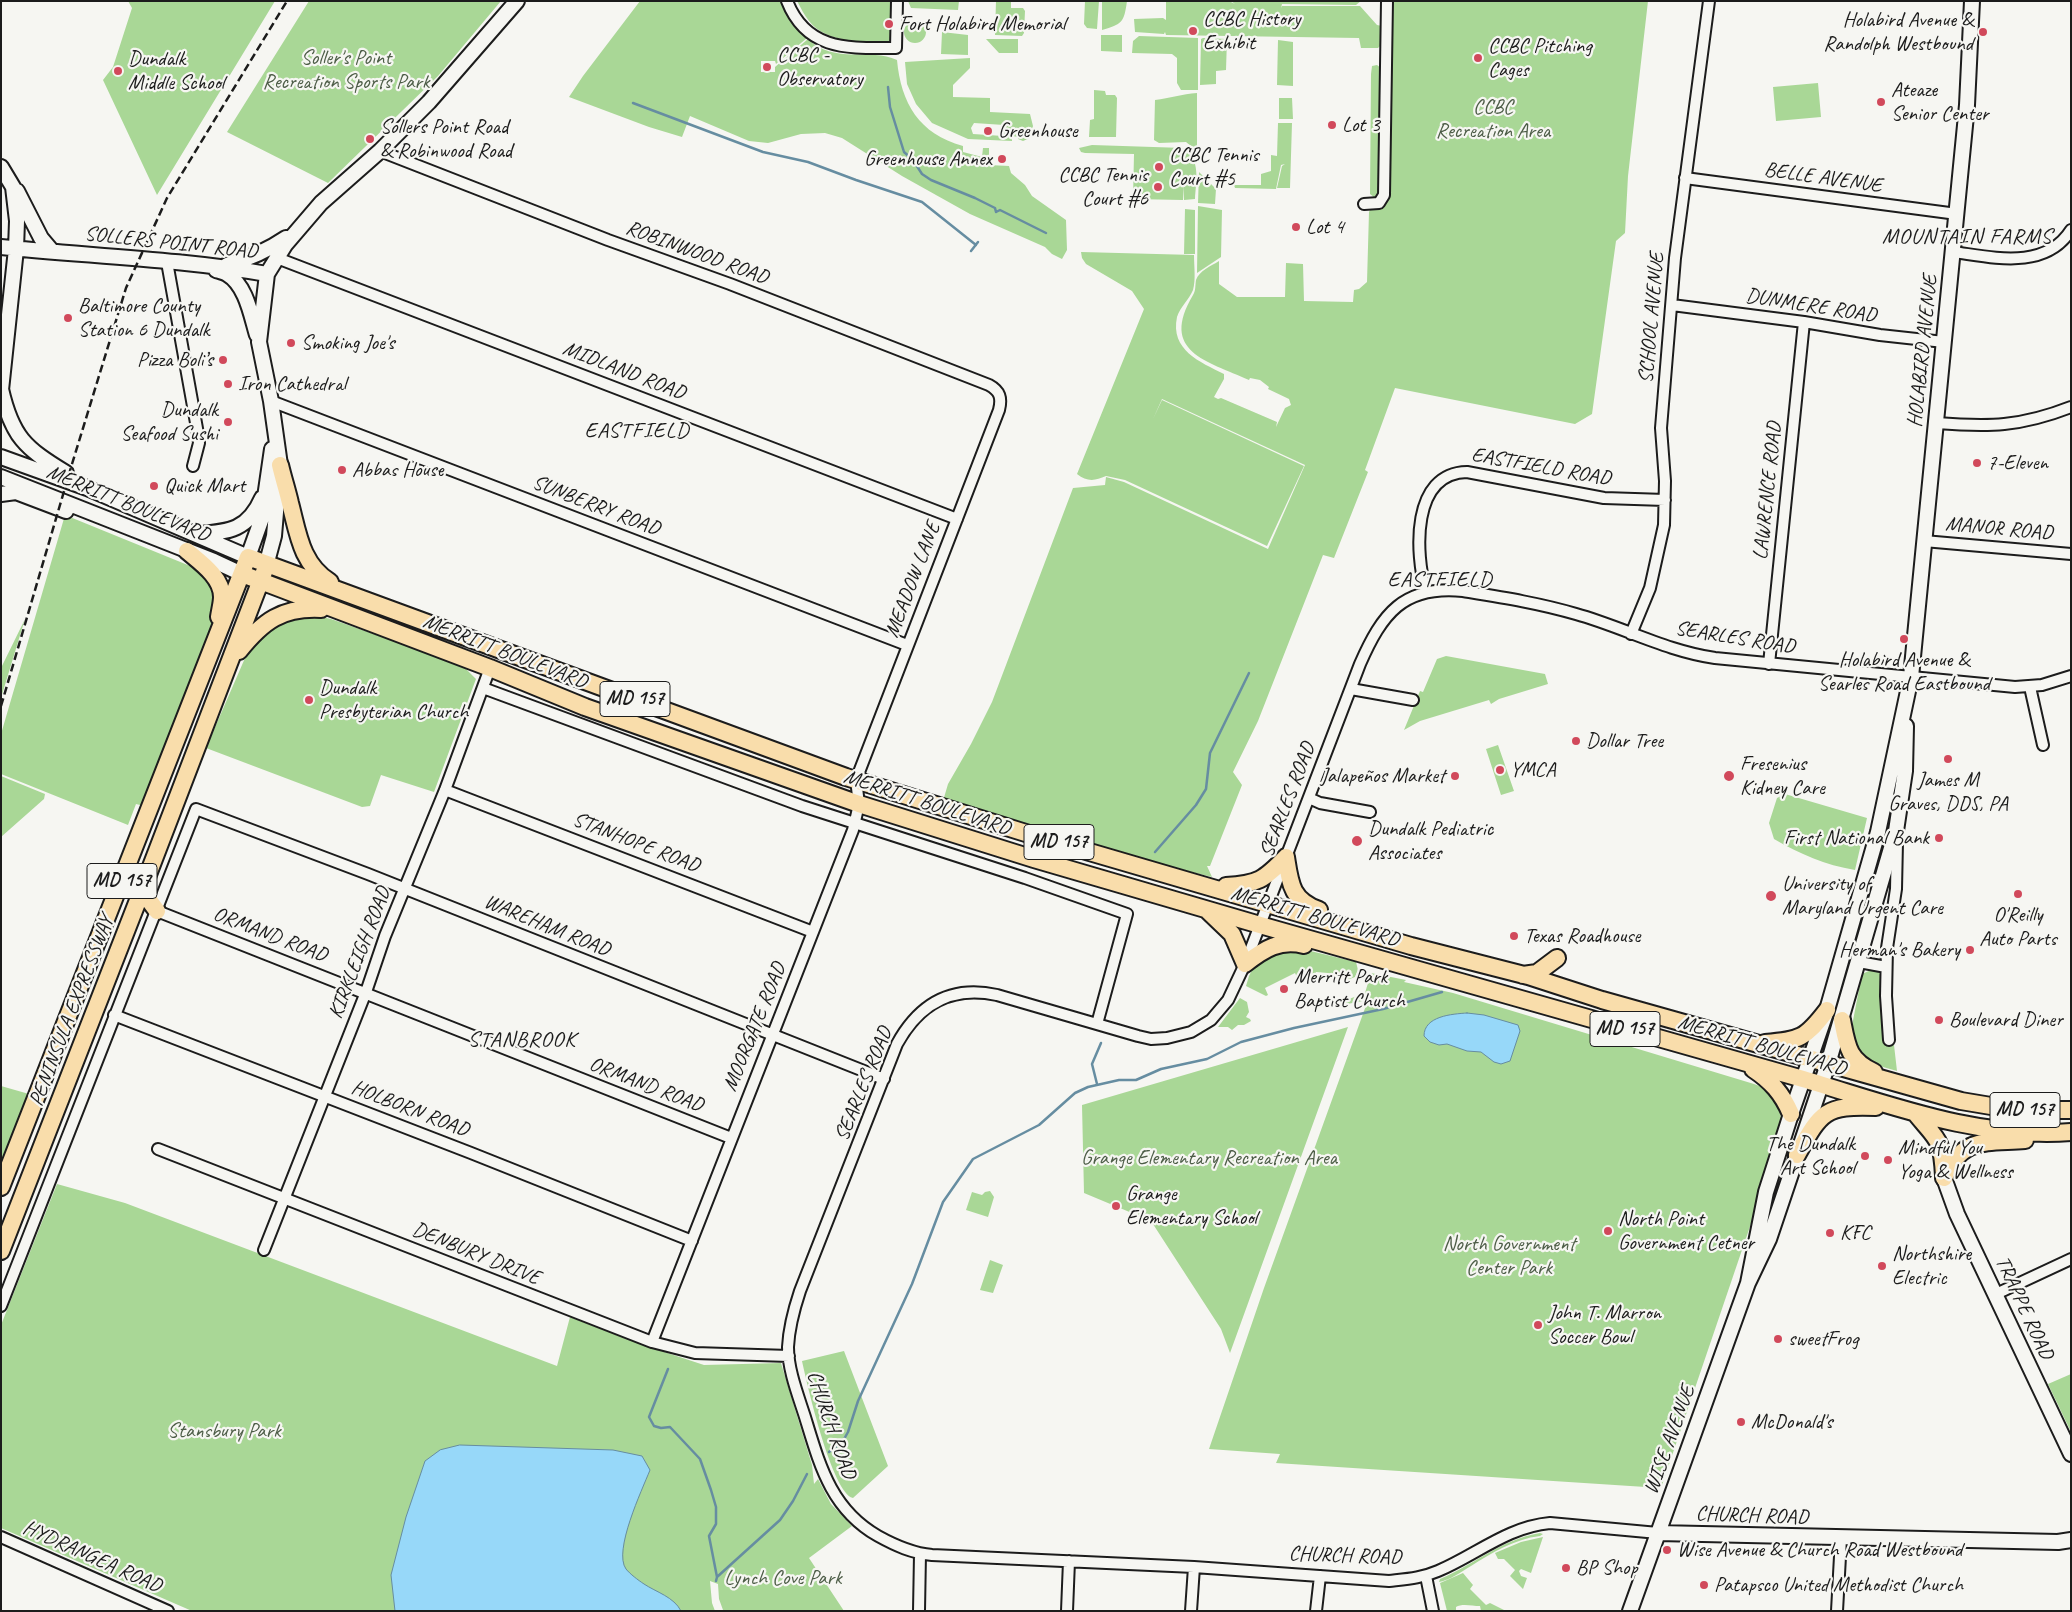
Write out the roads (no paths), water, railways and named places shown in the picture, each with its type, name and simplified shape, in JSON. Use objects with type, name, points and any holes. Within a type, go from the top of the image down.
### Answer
[{"type":"main road","name":"SOLLERS POINT ROAD","points":[[1,247],[52,250],[203,265],[267,274],[295,233],[321,203],[380,151],[456,72],[516,1]]},
{"type":"main road","name":"HOLABIRD AVENUE","points":[[1803,1079],[1828,1010],[1880,824],[1911,677],[1957,214],[1967,97],[1972,1]]},
{"type":"main road","points":[[1,167],[13,188],[17,191],[41,238],[52,250]]},
{"type":"main road","points":[[13,188],[17,221],[16,248],[1,389],[7,414],[21,440],[45,460],[87,488]]},
{"type":"main road","points":[[221,267],[248,259],[295,233]]},
{"type":"main road","points":[[203,265],[227,273],[245,298],[259,342],[271,401],[280,465],[299,542],[305,558],[323,578],[344,591]]},
{"type":"main road","points":[[259,342],[267,274]]},
{"type":"main road","points":[[248,556],[262,518],[275,429]]},
{"type":"main road","name":"MERRITT BOULEVARD","points":[[1,457],[87,488],[248,556],[856,780],[1045,839],[1269,902],[1411,946],[1523,975],[1602,1000],[1908,1087],[1994,1108],[2071,1110]]},
{"type":"main road","points":[[267,562],[274,536],[280,465]]},
{"type":"main road","points":[[1,466],[82,496],[126,505]]},
{"type":"main road","name":"MERRITT BOULEVARD","points":[[1,477],[44,493],[101,518],[187,550],[261,582],[490,668],[585,707],[859,804],[1034,859],[1821,1084],[1916,1114],[1977,1127],[2066,1130]]},
{"type":"main road","points":[[196,534],[221,533],[239,527],[259,505],[267,486]]},
{"type":"main road","points":[[1,494],[16,492],[59,509],[101,518]]},
{"type":"main road","points":[[187,550],[216,578],[221,589],[222,597],[214,647]]},
{"type":"main road","name":"PENINSULA EXPRESSWAY","points":[[1,1187],[214,647],[248,556]]},
{"type":"main road","name":"PENINSULA EXPRESSWAY","points":[[1,1251],[261,582],[267,562]]},
{"type":"main road","name":"MD 157","points":[[230,662],[251,636],[272,618],[301,609],[332,609]]},
{"type":"main road","name":"HOLABIRD AVENUE","points":[[1828,1064],[1896,831],[1905,771],[1906,705]]},
{"type":"main road","points":[[104,927],[116,926],[122,917],[171,792],[198,744]]},
{"type":"main road","points":[[1212,887],[1251,884],[1265,878],[1286,856]]},
{"type":"main road","points":[[1286,856],[1290,882],[1297,897],[1303,903],[1383,929],[1411,946]]},
{"type":"main road","points":[[144,885],[146,896],[157,911]]},
{"type":"main road","points":[[1205,908],[1232,934],[1245,964],[1262,950],[1282,943],[1300,944],[1332,953],[1347,949]]},
{"type":"main road","points":[[1523,975],[1537,973],[1557,958]]},
{"type":"main road","points":[[1756,1044],[1800,1038],[1814,1028],[1828,1010]]},
{"type":"main road","points":[[1842,1020],[1846,1042],[1856,1061],[1862,1066],[1908,1087]]},
{"type":"main road","points":[[1742,1062],[1776,1087],[1786,1100],[1791,1114]]},
{"type":"main road","name":"WISE AVENUE","points":[[1630,1611],[1748,1283],[1769,1239],[1828,1064]]},
{"type":"main road","name":"WISE AVENUE","points":[[1748,1283],[1766,1192],[1803,1079]]},
{"type":"main road","points":[[1797,1155],[1814,1125],[1827,1113],[1848,1106],[1899,1109]]},
{"type":"main road","points":[[1916,1114],[1940,1142],[1944,1178]]},
{"type":"main road","points":[[1944,1178],[1956,1156],[1969,1147],[1982,1143],[2028,1140],[2066,1130]]},
{"type":"main road","name":"TRAPPE ROAD","points":[[1944,1178],[1954,1208],[2071,1454]]},
{"type":"main road","name":"CHURCH ROAD","points":[[1658,1533],[2066,1542]]},
{"type":"street","points":[[787,1],[800,22],[818,39],[834,45],[852,48],[896,48],[897,1]]},
{"type":"street","points":[[1364,204],[1379,204],[1384,195],[1387,1]]},
{"type":"street","name":"SCHOOL AVENUE","points":[[1631,634],[1655,572],[1664,525],[1661,428],[1675,258],[1710,1]]},
{"type":"street","name":"ROBINWOOD ROAD","points":[[380,151],[989,385],[999,394]]},
{"type":"street","name":"BELLE AVENUE","points":[[1685,178],[1957,214]]},
{"type":"street","points":[[1952,252],[2014,258],[2031,257],[2041,255],[2060,244],[2071,230]]},
{"type":"street","name":"MIDLAND ROAD","points":[[277,258],[957,519]]},
{"type":"street","points":[[167,262],[198,434],[199,443],[193,466]]},
{"type":"street","name":"DUNMERE ROAD","points":[[1672,305],[1804,322],[1880,335],[1944,342]]},
{"type":"street","name":"LAWRENCE ROAD","points":[[1769,664],[1804,322]]},
{"type":"street","name":"MEADOW LANE","points":[[856,780],[999,410],[1001,399],[999,394]]},
{"type":"street","name":"SUNBERRY ROAD","points":[[271,401],[907,645]]},
{"type":"street","points":[[1936,423],[1973,425],[2018,423],[2042,418],[2071,407]]},
{"type":"street","name":"EASTFIELD ROAD","points":[[1426,592],[1419,554],[1419,534],[1422,515],[1433,488],[1448,475],[1467,472],[1604,498],[1664,500]]},
{"type":"street","name":"MANOR ROAD","points":[[1924,541],[2071,554]]},
{"type":"street","name":"SEARLES ROAD","points":[[789,1356],[790,1330],[800,1291],[897,1044],[915,1017],[939,999],[954,994],[984,992],[1151,1038],[1179,1036],[1191,1032],[1211,1020],[1221,1010],[1245,964],[1369,643],[1385,618],[1400,605],[1426,592],[1448,589],[1557,609],[1596,620],[1684,653],[1769,664],[2015,688],[2030,687],[2071,676]]},
{"type":"street","name":"KIRKLEIGH ROAD","points":[[264,1250],[366,992],[404,889],[445,790],[490,668]]},
{"type":"street","points":[[2030,687],[2043,745]]},
{"type":"street","name":"MERRITT BOULEVARD","points":[[483,688],[740,783],[1127,914],[1097,1024]]},
{"type":"street","points":[[1351,689],[1413,700]]},
{"type":"street","name":"MOORGATE ROAD","points":[[652,1342],[855,823],[859,804],[856,780]]},
{"type":"street","name":"STANHOPE ROAD","points":[[445,790],[813,932]]},
{"type":"street","points":[[1309,798],[1320,803],[1370,812]]},
{"type":"street","name":"WAREHAM ROAD","points":[[157,911],[196,809],[404,889],[884,1079]]},
{"type":"street","points":[[1889,1040],[1886,967],[1889,924],[1896,889],[1896,831]]},
{"type":"street","points":[[1,1306],[114,1015],[157,911]]},
{"type":"street","name":"ORMAND ROAD","points":[[157,911],[366,992],[453,1029],[731,1138]]},
{"type":"street","points":[[1859,962],[1886,967]]},
{"type":"street","name":"HOLBORN ROAD","points":[[114,1015],[692,1241]]},
{"type":"street","name":"DENBURY DRIVE","points":[[158,1150],[652,1342],[695,1353],[789,1356]]},
{"type":"street","points":[[1996,1294],[2071,1259]]},
{"type":"street","name":"CHURCH ROAD","points":[[789,1356],[794,1385],[817,1456],[838,1501],[864,1528],[889,1543],[920,1554],[1194,1567],[1389,1581],[1426,1576],[1447,1567],[1516,1530],[1550,1522],[1658,1533]]},
{"type":"street","name":"HYDRANGEA ROAD","points":[[1,1537],[168,1611]]},
{"type":"street","points":[[1837,1611],[1841,1538]]},
{"type":"street","points":[[918,1611],[920,1554]]},
{"type":"street","points":[[1067,1611],[1069,1561]]},
{"type":"street","points":[[1191,1611],[1194,1567]]},
{"type":"street","points":[[1316,1611],[1320,1576]]},
{"type":"street","points":[[1426,1576],[1433,1611]]},
{"type":"water","points":[[1467,1013],[1484,1015],[1518,1025],[1520,1031],[1510,1061],[1501,1064],[1494,1062],[1481,1052],[1467,1051],[1447,1044],[1439,1045],[1430,1042],[1424,1036],[1425,1029],[1434,1020],[1447,1015]]},
{"type":"water","points":[[460,1445],[613,1450],[642,1456],[650,1470],[630,1520],[623,1549],[623,1560],[626,1569],[632,1575],[669,1598],[681,1611],[395,1611],[391,1575],[406,1517],[425,1461],[440,1450]]},
{"type":"waterway","points":[[888,87],[890,107],[904,152],[913,160],[922,174],[931,180],[995,208],[996,212]]},
{"type":"waterway","points":[[633,103],[763,152],[808,162],[922,202],[976,245]]},
{"type":"waterway","points":[[996,212],[1000,210],[1046,233]]},
{"type":"waterway","points":[[971,251],[978,242]]},
{"type":"waterway","points":[[1155,852],[1196,805],[1206,789],[1210,753],[1249,673]]},
{"type":"waterway","points":[[829,1452],[843,1441],[848,1432],[858,1401],[912,1284],[943,1202],[973,1159],[1039,1125],[1075,1093],[1088,1087],[1119,1080],[1136,1080],[1161,1069],[1207,1059],[1241,1042],[1294,1028],[1383,1009],[1442,992]]},
{"type":"waterway","points":[[1097,1084],[1092,1064],[1101,1043]]},
{"type":"waterway","points":[[668,1369],[649,1417],[654,1426],[661,1428],[670,1427],[700,1459],[716,1507],[716,1524],[709,1536],[717,1577]]},
{"type":"waterway","points":[[716,1581],[717,1577],[780,1520],[793,1501],[807,1474]]},
{"type":"railway","points":[[1,706],[126,288],[167,198],[287,1]]},
{"type":"place","name":"Fort Holabird Memorial","points":[[889,24]]},
{"type":"place","name":"CCBC History Exhibit","points":[[1193,31]]},
{"type":"place","name":"Holabird Avenue & Randolph Westbound","points":[[1983,32]]},
{"type":"place","name":"CCBC Pitching Cages","points":[[1478,58]]},
{"type":"place","name":"CCBC - Observatory","points":[[767,67]]},
{"type":"place","name":"Dundalk Middle School","points":[[118,71]]},
{"type":"place","name":"Ateaze Senior Center","points":[[1881,102]]},
{"type":"place","name":"Lot 3","points":[[1332,125]]},
{"type":"place","name":"Greenhouse","points":[[988,131]]},
{"type":"place","name":"Sollers Point Road & Robinwood Road","points":[[370,139]]},
{"type":"place","name":"Greenhouse Annex","points":[[1002,159]]},
{"type":"place","name":"CCBC Tennis Court #5","points":[[1159,167]]},
{"type":"place","name":"CCBC Tennis Court #6","points":[[1158,187]]},
{"type":"place","name":"Lot 4","points":[[1296,227]]},
{"type":"place","name":"Baltimore County Station 6 Dundalk","points":[[68,318]]},
{"type":"place","name":"Smoking Joe's","points":[[291,343]]},
{"type":"place","name":"Pizza Boli’s","points":[[223,360]]},
{"type":"place","name":"Iron Cathedral","points":[[228,384]]},
{"type":"place","name":"Dundalk Seafood Sushi","points":[[228,422]]},
{"type":"place","name":"7-Eleven","points":[[1977,463]]},
{"type":"place","name":"Abbas House","points":[[342,470]]},
{"type":"place","name":"Quick Mart","points":[[154,486]]},
{"type":"place","name":"Holabird Avenue & Searles Road Eastbound","points":[[1904,639]]},
{"type":"place","name":"Dundalk Presbyterian Church","points":[[309,700]]},
{"type":"place","name":"Dollar Tree","points":[[1576,741]]},
{"type":"place","name":"James M Graves, DDS, PA","points":[[1948,759]]},
{"type":"place","name":"YMCA","points":[[1500,770]]},
{"type":"place","name":"Jalapeños Market","points":[[1455,776]]},
{"type":"place","name":"Fresenius Kidney Care","points":[[1729,776]]},
{"type":"place","name":"First National Bank","points":[[1939,838]]},
{"type":"place","name":"Dundalk Pediatric Associates","points":[[1357,841]]},
{"type":"place","name":"O'Reilly Auto Parts","points":[[2018,894]]},
{"type":"place","name":"University of Maryland Urgent Care","points":[[1771,896]]},
{"type":"place","name":"Texas Roadhouse","points":[[1514,936]]},
{"type":"place","name":"Herman's Bakery","points":[[1970,950]]},
{"type":"place","name":"Merritt Park Baptist Church","points":[[1284,989]]},
{"type":"place","name":"Boulevard Diner","points":[[1939,1020]]},
{"type":"place","name":"The Dundalk Art School","points":[[1865,1156]]},
{"type":"place","name":"Mindful You Yoga & Wellness","points":[[1888,1160]]},
{"type":"place","name":"Grange Elementary School","points":[[1116,1206]]},
{"type":"place","name":"North Point Government Cetner","points":[[1608,1231]]},
{"type":"place","name":"KFC","points":[[1830,1233]]},
{"type":"place","name":"Northshire Electric","points":[[1882,1266]]},
{"type":"place","name":"John T. Marron Soccer Bowl","points":[[1538,1325]]},
{"type":"place","name":"sweetFrog","points":[[1778,1339]]},
{"type":"place","name":"McDonald's","points":[[1741,1422]]},
{"type":"place","name":"Wise Avenue & Church Road Westbound","points":[[1667,1550]]},
{"type":"place","name":"BP Shop","points":[[1566,1568]]},
{"type":"place","name":"Patapsco United Methodist Church","points":[[1704,1585]]},
{"type":"district","name":"MOUNTAIN FARMS","points":[[1967,237]]},
{"type":"district","name":"EASTFIELD","points":[[637,431]]},
{"type":"district","name":"EASTFIELD","points":[[1440,580]]},
{"type":"district","name":"STANBROOK","points":[[522,1040]]},
{"type":"park label","name":"Soller's Point Recreation Sports Park","points":[[346,70]]},
{"type":"park label","name":"CCBC Recreation Area","points":[[1493,119]]},
{"type":"park label","name":"Grange Elementary Recreation Area","points":[[1209,1158]]},
{"type":"park label","name":"North Government Center Park","points":[[1509,1256]]},
{"type":"park label","name":"Stansbury Park","points":[[224,1431]]},
{"type":"park label","name":"Lynch Cove Park","points":[[783,1578]]}]
